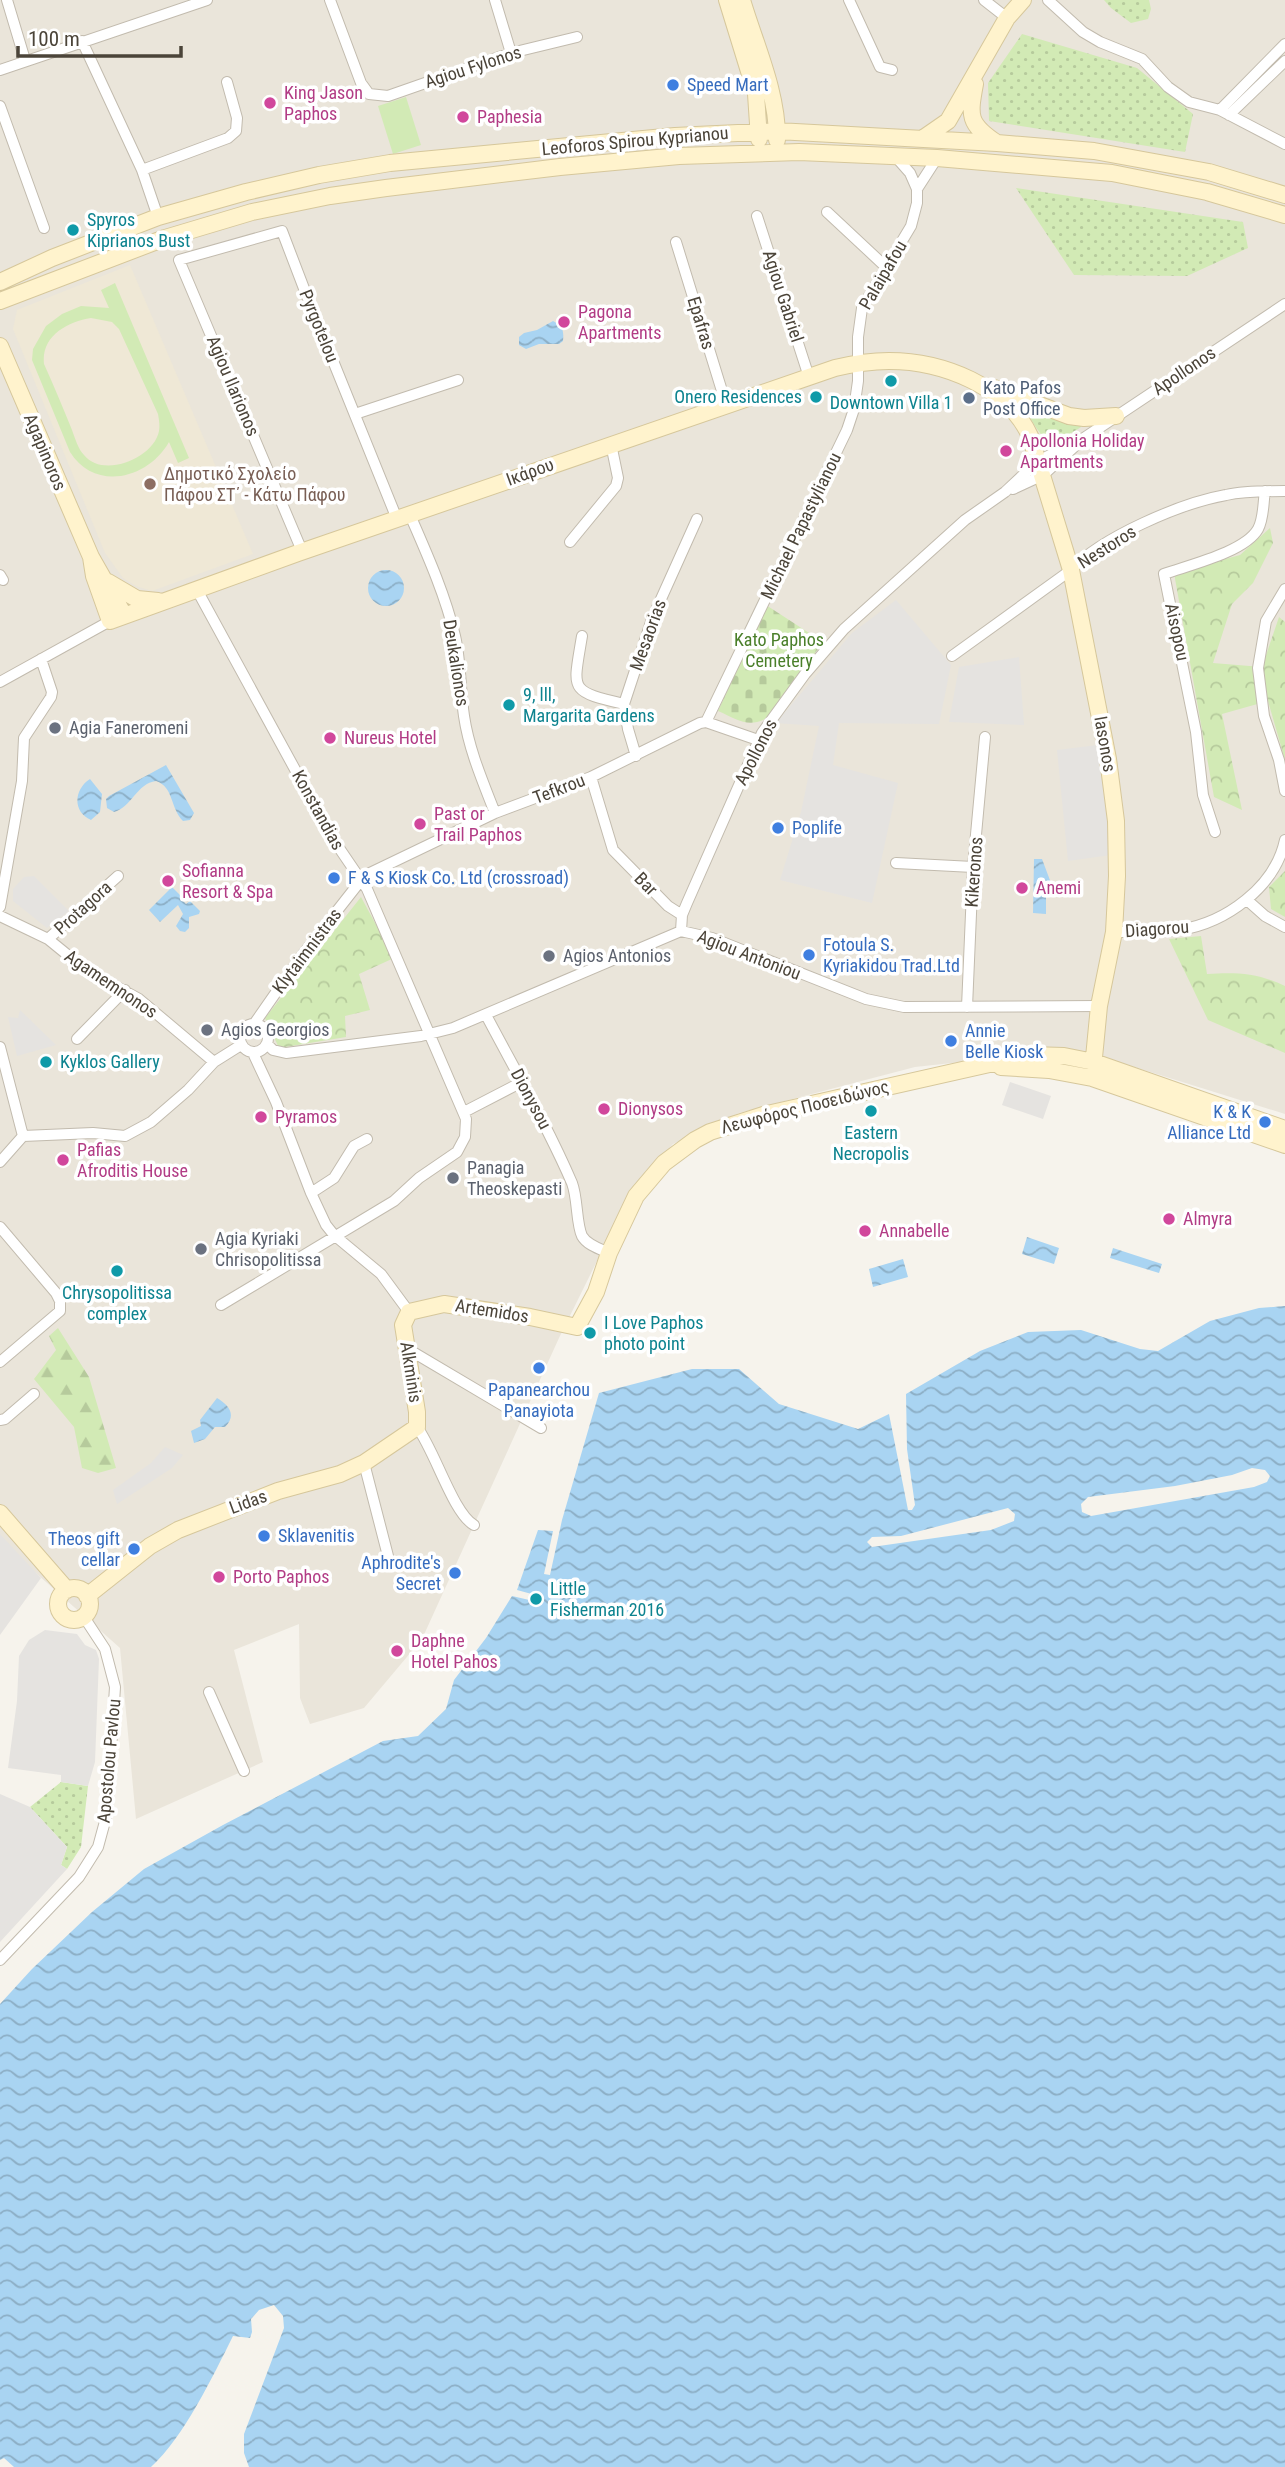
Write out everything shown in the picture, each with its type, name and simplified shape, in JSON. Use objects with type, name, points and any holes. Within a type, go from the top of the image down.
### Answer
[{"type":"main road","points":[[727,0],[752,80],[759,131],[758,152]]},
{"type":"main road","points":[[741,0],[768,84],[777,131],[777,152]]},
{"type":"main road","points":[[922,139],[948,121],[977,75],[1007,18],[1023,0]]},
{"type":"main road","points":[[977,75],[971,114],[980,132],[997,143]]},
{"type":"main road","name":"Leoforos Spirou Kyprianou","points":[[0,282],[52,258],[158,217],[307,178],[390,163],[615,141],[759,131],[997,143],[1094,151],[1209,172],[1285,195]]},
{"type":"main road","name":"Leoforos Spirou Kyprianou","points":[[0,301],[165,238],[251,212],[330,196],[560,167],[758,152],[937,158],[1112,173],[1207,192],[1285,215]]},
{"type":"main road","name":"Agapinoros","points":[[0,346],[91,557],[106,580],[117,618]]},
{"type":"main road","name":"Ικάρου","points":[[117,618],[726,404],[858,363],[890,361],[922,365],[975,382],[1006,402],[1018,415],[1030,436],[1041,468]]},
{"type":"main road","points":[[975,382],[1069,416],[1116,416]]},
{"type":"main road","name":"Iasonos","points":[[1041,468],[1071,570],[1108,760],[1116,821],[1114,932],[1088,1069]]},
{"type":"main road","name":"Agapinoros","points":[[91,557],[94,576],[117,618]]},
{"type":"main road","points":[[106,580],[137,599],[162,601]]},
{"type":"main road","name":"Λεωφόρος Ποσειδώνος","points":[[577,1327],[596,1292],[609,1253],[636,1196],[664,1163],[710,1132],[763,1115],[1029,1055],[1064,1056],[1088,1069],[1285,1145]]},
{"type":"main road","name":"Λεωφόρος Ποσειδώνος","points":[[1088,1069],[1285,1129]]},
{"type":"main road","name":"Artemidos","points":[[408,1312],[444,1304],[577,1327]]},
{"type":"main road","name":"Alkminis","points":[[408,1312],[403,1325],[417,1427]]},
{"type":"main road","name":"Lidas","points":[[87,1596],[150,1546],[195,1522],[278,1491],[340,1474],[364,1463],[417,1427]]},
{"type":"main road","points":[[0,1513],[67,1590]]},
{"type":"main road","points":[[76,1589],[87,1596],[89,1606],[84,1616],[71,1620],[61,1613],[59,1600],[67,1590],[76,1589]]},
{"type":"street","points":[[7,0],[24,60]]},
{"type":"street","points":[[0,70],[207,0]]},
{"type":"street","name":"Agiou Fylonos","points":[[330,0],[361,83],[369,94],[388,96],[511,53],[577,37]]},
{"type":"street","points":[[495,0],[511,53]]},
{"type":"street","points":[[849,0],[880,67],[892,70]]},
{"type":"street","points":[[984,0],[1007,18]]},
{"type":"street","points":[[1048,0],[1083,32],[1100,43],[1142,59],[1178,96],[1224,113],[1285,145]]},
{"type":"street","points":[[82,41],[142,170],[158,217]]},
{"type":"street","points":[[1224,113],[1285,44]]},
{"type":"street","points":[[1224,113],[1285,61]]},
{"type":"street","points":[[142,170],[228,138],[236,131],[237,118],[227,82]]},
{"type":"street","points":[[0,106],[44,228]]},
{"type":"street","points":[[895,156],[910,173],[917,189]]},
{"type":"street","points":[[917,189],[937,158]]},
{"type":"street","name":"Palaipafou","points":[[858,363],[862,308],[911,226],[917,203],[917,189]]},
{"type":"street","points":[[827,212],[887,268]]},
{"type":"street","name":"Agiou Gabriel","points":[[757,216],[809,377]]},
{"type":"street","name":"Pyrgotelou","points":[[180,260],[282,231],[355,414],[403,517]]},
{"type":"street","name":"Epafras","points":[[676,242],[726,404]]},
{"type":"street","name":"Agiou Ilarionos","points":[[180,260],[302,551]]},
{"type":"street","name":"Apollonos","points":[[681,930],[682,915],[758,740],[805,674],[844,629],[965,520],[1285,304]]},
{"type":"street","name":"Michael Papastylianou","points":[[706,722],[848,430],[854,410],[858,363]]},
{"type":"street","points":[[355,414],[458,380]]},
{"type":"street","points":[[570,542],[618,482],[611,444]]},
{"type":"street","name":"Aisopou","points":[[1215,832],[1203,795],[1196,732],[1164,574],[1233,549],[1252,538],[1262,520],[1265,491]]},
{"type":"street","name":"Nestoros","points":[[952,656],[1104,544],[1166,514],[1223,495],[1285,491]]},
{"type":"street","name":"Deukalionos","points":[[403,517],[429,560],[451,619],[464,717],[473,755],[495,813]]},
{"type":"street","name":"Mesaorias","points":[[636,756],[624,704],[652,620],[697,519]]},
{"type":"street","points":[[1285,589],[1266,621],[1258,668],[1264,716],[1279,760],[1285,791]]},
{"type":"street","name":"Konstandias","points":[[197,590],[333,839],[362,879],[464,1112]]},
{"type":"street","name":"Ικάρου","points":[[0,682],[117,618]]},
{"type":"street","points":[[582,636],[575,678],[578,686],[588,696],[624,704]]},
{"type":"street","points":[[0,907],[22,781],[24,738],[52,692],[41,659]]},
{"type":"street","points":[[706,722],[758,740]]},
{"type":"street","name":"Tefkrou","points":[[362,879],[495,813],[591,777],[706,722]]},
{"type":"street","name":"Kikeronos","points":[[967,1007],[973,867],[985,737]]},
{"type":"street","name":"Bar","points":[[591,777],[613,850],[668,906],[682,915]]},
{"type":"street","name":"Diagorou","points":[[1114,932],[1177,931],[1212,921],[1247,900],[1273,869],[1285,839]]},
{"type":"street","points":[[896,863],[973,867]]},
{"type":"street","name":"Protagora","points":[[48,939],[118,876]]},
{"type":"street","name":"Klytaimnistras","points":[[254,1024],[300,958],[362,879]]},
{"type":"street","points":[[1247,900],[1265,916],[1285,927]]},
{"type":"street","name":"Agamemnonos","points":[[0,916],[48,939],[86,970],[139,999],[214,1062]]},
{"type":"street","name":"Agiou Antoniou","points":[[267,1044],[273,1050],[286,1053],[430,1034],[486,1015],[681,930],[712,938],[866,999],[904,1007],[1099,1006]]},
{"type":"street","points":[[77,1039],[125,990]]},
{"type":"street","name":"Dionysou","points":[[486,1015],[548,1130],[578,1202],[583,1236],[587,1242],[609,1253]]},
{"type":"street","points":[[254,1024],[265,1030],[268,1036],[267,1044],[260,1051],[253,1052],[245,1050],[241,1045],[241,1033],[245,1027],[254,1024]]},
{"type":"street","points":[[0,1162],[23,1136],[93,1133],[125,1136],[151,1122],[188,1090],[214,1062],[241,1045]]},
{"type":"street","points":[[0,1047],[23,1136]]},
{"type":"street","points":[[253,1052],[326,1225],[334,1235],[381,1274],[408,1312]]},
{"type":"street","points":[[221,1305],[394,1201],[425,1174],[457,1152],[465,1136],[464,1112],[522,1082]]},
{"type":"street","points":[[311,1193],[334,1178],[354,1146],[367,1139]]},
{"type":"street","points":[[0,1227],[60,1301],[60,1311],[0,1362]]},
{"type":"street","points":[[407,1348],[541,1428]]},
{"type":"street","points":[[0,1420],[5,1419],[34,1394]]},
{"type":"street","name":"Alkminis","points":[[417,1427],[428,1440],[460,1513],[474,1525]]},
{"type":"street","points":[[364,1463],[388,1556]]},
{"type":"street","name":"Apostolou Pavlou","points":[[0,1960],[79,1877],[98,1847],[107,1814],[115,1687],[105,1649],[84,1616]]},
{"type":"street","points":[[209,1692],[244,1771]]},
{"type":"shaded area","points":[[0,0],[1285,0],[1285,1114],[1115,1061],[998,1058],[915,1067],[739,1113],[673,1144],[632,1190],[559,1338],[422,1639],[364,1708],[310,1724],[300,1698],[299,1624],[234,1650],[263,1762],[136,1819],[120,1648],[0,1541]]},
{"type":"shaded area","name":"Δημοτικό Σχολείο Πάφου ΣΤ΄ - Κάτω Πάφου","points":[[130,265],[253,554],[152,591],[123,578],[105,553],[13,329],[17,310]]},
{"type":"shaded area","points":[[896,600],[951,665],[939,724],[839,723],[833,765],[898,783],[872,903],[780,880],[801,812],[819,726],[776,723],[852,633]]},
{"type":"shaded area","points":[[1019,657],[1024,725],[949,722],[959,667]]},
{"type":"shaded area","points":[[1098,745],[1111,855],[1068,861],[1057,750]]},
{"type":"shaded area","points":[[34,876],[69,911],[47,928],[13,901],[13,889],[24,877]]},
{"type":"shaded area","points":[[20,1010],[56,1045],[17,1056],[8,1017],[18,1018]]},
{"type":"shaded area","points":[[1010,1082],[1051,1096],[1043,1119],[1002,1105]]},
{"type":"shaded area","points":[[165,1447],[183,1455],[172,1468],[117,1504],[113,1490],[151,1463]]},
{"type":"shaded area","points":[[0,1534],[41,1578],[0,1635]]},
{"type":"shaded area","points":[[45,1630],[77,1634],[85,1645],[96,1650],[99,1659],[95,1762],[88,1786],[61,1782],[61,1775],[8,1768],[17,1701],[19,1656],[29,1640]]},
{"type":"shaded area","points":[[0,1794],[30,1807],[67,1847],[61,1865],[67,1869],[0,1942]]},
{"type":"green space","points":[[1104,0],[1149,0],[1151,9],[1148,19],[1131,23]]},
{"type":"green space","points":[[1022,34],[1137,68],[1193,114],[1185,152],[989,121],[988,83]]},
{"type":"green space","points":[[406,97],[421,145],[393,154],[378,106]]},
{"type":"green space","points":[[1016,188],[1243,222],[1248,248],[1187,276],[1074,275]]},
{"type":"green space","points":[[115,283],[189,458],[178,463],[169,442],[160,455],[148,465],[121,476],[107,476],[93,473],[81,465],[70,452],[32,360],[33,349],[46,326],[62,314],[81,306],[109,308],[101,290]],"holes":[[[91,318],[112,322],[119,329],[158,414],[159,429],[155,441],[138,457],[115,465],[103,465],[92,462],[78,447],[44,364],[44,354],[51,338],[73,323]]]},
{"type":"green space","points":[[1028,408],[1045,416],[1081,423],[1081,427],[1061,438],[1048,440],[1038,431],[1026,411]]},
{"type":"green space","points":[[1270,528],[1273,543],[1253,583],[1232,604],[1213,663],[1262,667],[1279,617],[1285,622],[1285,760],[1268,701],[1222,714],[1242,810],[1214,797],[1174,573],[1240,555]]},
{"type":"green space","name":"Kato Paphos Cemetery","points":[[766,605],[823,642],[767,718],[748,723],[718,711]]},
{"type":"green space","points":[[1285,871],[1285,917],[1271,909],[1269,887]]},
{"type":"green space","points":[[361,897],[394,958],[359,974],[370,1010],[345,1016],[346,1037],[279,1048],[265,1018]]},
{"type":"green space","points":[[1201,936],[1207,974],[1247,974],[1285,986],[1285,1053],[1208,1020],[1169,939]]},
{"type":"green space","points":[[58,1328],[89,1377],[116,1468],[98,1473],[82,1468],[74,1427],[34,1379],[56,1350],[49,1336]]},
{"type":"green space","points":[[61,1782],[88,1786],[81,1847],[67,1869],[61,1865],[67,1847],[30,1807]]},
{"type":"water","points":[[553,321],[563,332],[563,341],[559,344],[539,344],[526,349],[519,345],[519,337],[524,333],[537,330]]},
{"type":"water","points":[[386,570],[398,576],[404,588],[398,600],[386,606],[374,600],[368,588],[374,576]]},
{"type":"water","points":[[166,765],[194,813],[190,820],[183,821],[166,788],[156,781],[144,786],[120,810],[114,812],[107,808],[106,799],[109,796]]},
{"type":"water","points":[[90,779],[102,794],[100,812],[91,820],[81,812],[77,800],[81,788]]},
{"type":"water","points":[[1034,859],[1042,859],[1051,883],[1046,889],[1046,914],[1033,913]]},
{"type":"water","points":[[172,887],[186,904],[190,901],[200,911],[199,914],[189,917],[189,928],[185,932],[176,926],[183,914],[178,905],[160,922],[149,910]]},
{"type":"water","points":[[1027,1237],[1059,1248],[1054,1264],[1022,1254]]},
{"type":"water","points":[[1113,1248],[1162,1264],[1159,1273],[1110,1258]]},
{"type":"water","points":[[903,1259],[908,1277],[873,1287],[869,1269]]},
{"type":"water","points":[[1285,1306],[1285,2467],[249,2467],[244,2453],[244,2434],[284,2328],[283,2316],[274,2305],[259,2310],[251,2319],[250,2338],[233,2336],[186,2423],[151,2467],[14,2467],[4,2458],[0,2460],[0,2004],[32,1969],[92,1912],[144,1869],[383,1741],[418,1736],[446,1709],[454,1680],[486,1638],[512,1596],[538,1602],[539,1596],[517,1590],[538,1530],[553,1531],[544,1574],[550,1575],[562,1520],[599,1393],[692,1369],[739,1369],[779,1404],[858,1429],[889,1414],[908,1510],[912,1510],[915,1505],[907,1449],[906,1394],[980,1351],[1028,1332],[1081,1330],[1140,1349],[1158,1351],[1210,1321],[1259,1308]]},
{"type":"water","points":[[217,1398],[230,1411],[229,1423],[225,1427],[215,1427],[205,1439],[194,1443],[191,1431],[201,1426],[200,1420]]},
{"type":"pier","points":[[1252,1468],[1265,1470],[1270,1476],[1267,1482],[1254,1487],[1091,1516],[1082,1512],[1081,1504],[1088,1497],[1175,1486],[1232,1475]]},
{"type":"pier","points":[[1008,1508],[1015,1514],[1014,1521],[991,1530],[872,1547],[867,1542],[872,1537],[901,1536]]},
{"type":"place","name":"Speed Mart","points":[[673,85]]},
{"type":"place","name":"King Jason Paphos","points":[[270,103]]},
{"type":"place","name":"Paphesia","points":[[463,117]]},
{"type":"place","name":"Spyros Kiprianos Bust","points":[[73,230]]},
{"type":"place","name":"Pagona Apartments","points":[[564,322]]},
{"type":"place","name":"Downtown Villa 1","points":[[891,381]]},
{"type":"place","name":"Onero Residences","points":[[816,397]]},
{"type":"place","name":"Kato Pafos Post Office","points":[[969,398]]},
{"type":"place","name":"Apollonia Holiday Apartments","points":[[1006,451]]},
{"type":"place","name":"Δημοτικό Σχολείο Πάφου ΣΤ΄ - Κάτω Πάφου","points":[[150,484]]},
{"type":"place","name":"9, lll, Margarita Gardens","points":[[509,705]]},
{"type":"place","name":"Agia Faneromeni","points":[[55,728]]},
{"type":"place","name":"Nureus Hotel","points":[[330,738]]},
{"type":"place","name":"Past or Trail Paphos","points":[[420,824]]},
{"type":"place","name":"Poplife","points":[[778,828]]},
{"type":"place","name":"F & S Kiosk Co. Ltd (crossroad)","points":[[334,878]]},
{"type":"place","name":"Sofianna Resort & Spa","points":[[168,881]]},
{"type":"place","name":"Anemi","points":[[1022,888]]},
{"type":"place","name":"Fotoula S. Kyriakidou Trad.Ltd","points":[[809,955]]},
{"type":"place","name":"Agios Antonios","points":[[549,956]]},
{"type":"place","name":"Agios Georgios","points":[[207,1030]]},
{"type":"place","name":"Annie Belle Kiosk","points":[[951,1041]]},
{"type":"place","name":"Kyklos Gallery","points":[[46,1062]]},
{"type":"place","name":"Dionysos","points":[[604,1109]]},
{"type":"place","name":"Eastern Necropolis","points":[[871,1111]]},
{"type":"place","name":"Pyramos","points":[[261,1117]]},
{"type":"place","name":"K & K Alliance Ltd","points":[[1265,1122]]},
{"type":"place","name":"Pafias Afroditis House","points":[[63,1160]]},
{"type":"place","name":"Panagia Theoskepasti","points":[[453,1178]]},
{"type":"place","name":"Almyra","points":[[1169,1219]]},
{"type":"place","name":"Annabelle","points":[[865,1231]]},
{"type":"place","name":"Agia Kyriaki Chrisopolitissa","points":[[201,1249]]},
{"type":"place","name":"Chrysopolitissa complex","points":[[117,1271]]},
{"type":"place","name":"I Love Paphos photo point","points":[[590,1333]]},
{"type":"place","name":"Papanearchou Panayiota","points":[[539,1368]]},
{"type":"place","name":"Sklavenitis","points":[[264,1536]]},
{"type":"place","name":"Theos gift cellar","points":[[134,1549]]},
{"type":"place","name":"Aphrodite's Secret","points":[[455,1573]]},
{"type":"place","name":"Porto Paphos","points":[[219,1577]]},
{"type":"place","name":"Little Fisherman 2016","points":[[536,1599]]},
{"type":"place","name":"Daphne Hotel Pahos","points":[[397,1651]]}]
